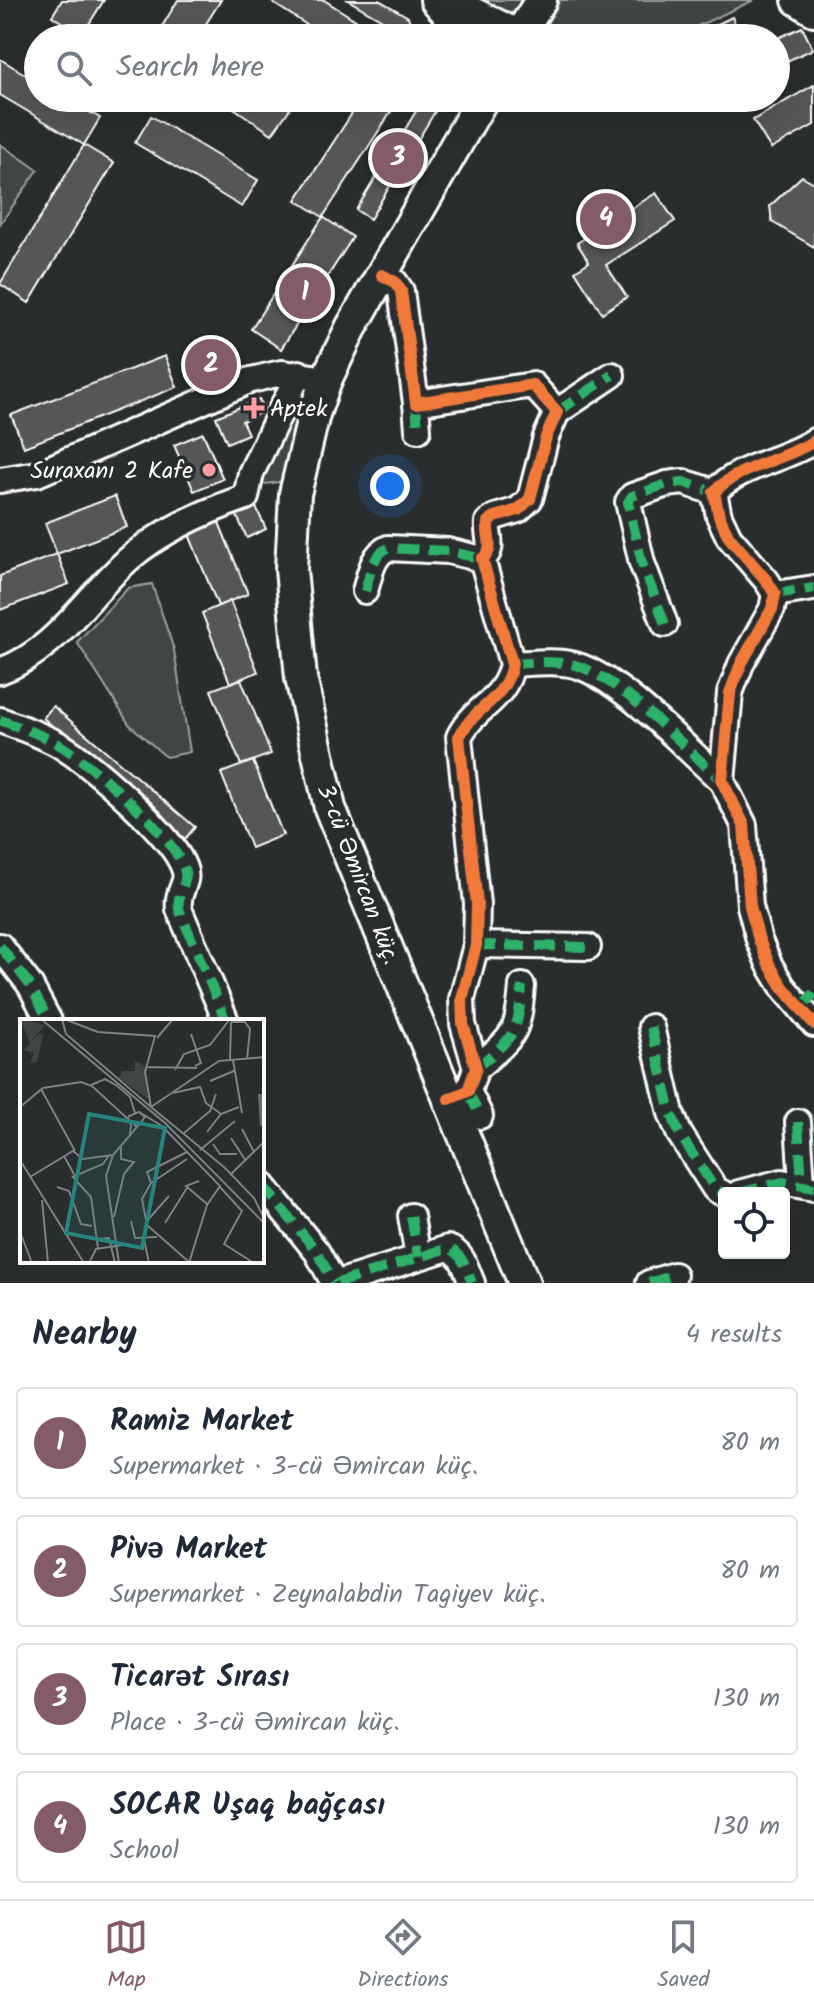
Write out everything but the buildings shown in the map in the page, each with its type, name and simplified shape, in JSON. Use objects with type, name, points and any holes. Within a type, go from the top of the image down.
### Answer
[{"type":"main road","points":[[436,0],[452,24]]},
{"type":"main road","points":[[446,0],[493,24]]},
{"type":"main road","points":[[526,24],[541,0]]},
{"type":"main road","points":[[798,0],[814,10]]},
{"type":"main road","name":"3-cü Əmircan küç.","points":[[465,112],[463,131],[382,275],[351,328],[312,377],[291,521],[292,600],[301,678],[330,808],[458,1095],[524,1283]]},
{"type":"main road","points":[[463,131],[475,112]]},
{"type":"street","points":[[382,275],[395,282],[401,291],[418,430]]},
{"type":"street","points":[[0,481],[37,474],[251,380],[281,373],[312,377],[251,473],[246,497],[168,531],[144,547],[52,640],[31,656],[0,671]]},
{"type":"street","points":[[365,591],[373,563],[388,548],[448,551],[482,559],[488,555],[491,546],[488,522],[518,510],[530,499],[546,437],[557,412],[612,375]]},
{"type":"street","points":[[416,403],[533,385],[557,412]]},
{"type":"street","points":[[714,492],[737,475],[795,453],[814,441]]},
{"type":"street","points":[[665,624],[642,563],[628,502],[632,496],[683,482],[714,492]]},
{"type":"street","points":[[714,492],[719,516],[729,537],[775,594],[772,609],[741,664],[730,693],[722,781]]},
{"type":"street","points":[[476,1068],[463,1024],[462,999],[476,945],[477,904],[459,737],[464,726],[509,681],[512,664],[482,559]]},
{"type":"street","points":[[775,594],[814,588]]},
{"type":"street","points":[[512,664],[561,662],[577,665],[597,675],[649,712],[722,781],[744,825],[750,906],[759,940],[783,987],[810,1008]]},
{"type":"street","points":[[0,720],[64,748],[139,809],[167,843],[184,866],[186,878],[177,897],[179,909],[225,1019]]},
{"type":"street","points":[[476,945],[588,947]]},
{"type":"street","points":[[0,946],[30,985],[48,1019]]},
{"type":"street","points":[[480,1116],[458,1095],[476,1068],[512,1035],[519,1020],[522,986]]},
{"type":"street","points":[[651,1027],[671,1113],[679,1133],[718,1191]]},
{"type":"street","points":[[762,1187],[782,1182],[808,1186],[798,1122]]},
{"type":"street","points":[[264,1186],[317,1252],[336,1283],[448,1248],[457,1251],[472,1283]]},
{"type":"street","points":[[411,1216],[418,1257]]},
{"type":"street","points":[[649,1283],[674,1275]]},
{"type":"shaded area","points":[[472,0],[524,0],[512,16]]},
{"type":"shaded area","points":[[560,0],[754,0],[702,24],[546,24]]},
{"type":"shaded area","points":[[0,144],[38,170],[0,224]]},
{"type":"shaded area","points":[[298,392],[310,399],[286,481],[258,485]]},
{"type":"shaded area","points":[[152,584],[174,650],[190,752],[166,757],[129,724],[77,642],[128,588]]},
{"type":"marked path","points":[[557,412],[612,375]]},
{"type":"marked path","points":[[416,403],[418,430]]},
{"type":"marked path","points":[[665,624],[642,563],[628,502],[632,496],[683,482],[714,492]]},
{"type":"marked path","points":[[365,591],[375,560],[388,548],[448,551],[482,559]]},
{"type":"marked path","points":[[775,594],[814,588]]},
{"type":"marked path","points":[[512,664],[560,663],[593,672],[632,699],[722,781]]},
{"type":"marked path","points":[[0,720],[48,739],[77,757],[131,802],[177,854],[185,874],[179,909],[225,1019]]},
{"type":"marked path","points":[[476,945],[588,947]]},
{"type":"marked path","points":[[0,946],[30,985],[48,1019]]},
{"type":"marked path","points":[[476,1068],[512,1034],[522,986]]},
{"type":"marked path","points":[[802,1007],[814,993]]},
{"type":"marked path","points":[[651,1027],[671,1113],[679,1133],[718,1191]]},
{"type":"marked path","points":[[468,1091],[480,1116]]},
{"type":"marked path","points":[[798,1122],[802,1184]]},
{"type":"marked path","points":[[762,1187],[782,1182],[814,1188]]},
{"type":"marked path","points":[[264,1186],[317,1252],[334,1283]]},
{"type":"marked path","points":[[411,1216],[418,1257]]},
{"type":"marked path","points":[[338,1283],[448,1248],[461,1258],[472,1283]]},
{"type":"marked path","points":[[649,1283],[674,1275]]},
{"type":"cycle path","points":[[382,275],[395,282],[401,291],[416,403],[533,385],[557,412],[546,437],[530,499],[518,510],[488,522],[490,547],[482,559],[512,664],[503,687],[459,737],[477,904],[476,945],[462,999],[463,1024],[476,1068],[468,1091],[449,1099]]},
{"type":"cycle path","points":[[814,441],[736,475],[714,492],[719,516],[729,537],[775,594],[772,609],[741,664],[730,693],[722,781],[744,825],[750,906],[759,940],[783,987],[814,1024]]},
{"type":"place","name":"Ticarət Sırası","points":[[398,158]]},
{"type":"place","name":"SOCAR Uşaq bağçası","points":[[606,219]]},
{"type":"place","name":"Ramiz Market","points":[[305,293]]},
{"type":"place","name":"Pivə Market","points":[[211,365]]},
{"type":"place","name":"Aptek","points":[[254,408]]},
{"type":"place","name":"Suraxanı 2 Kafe","points":[[209,470]]}]
